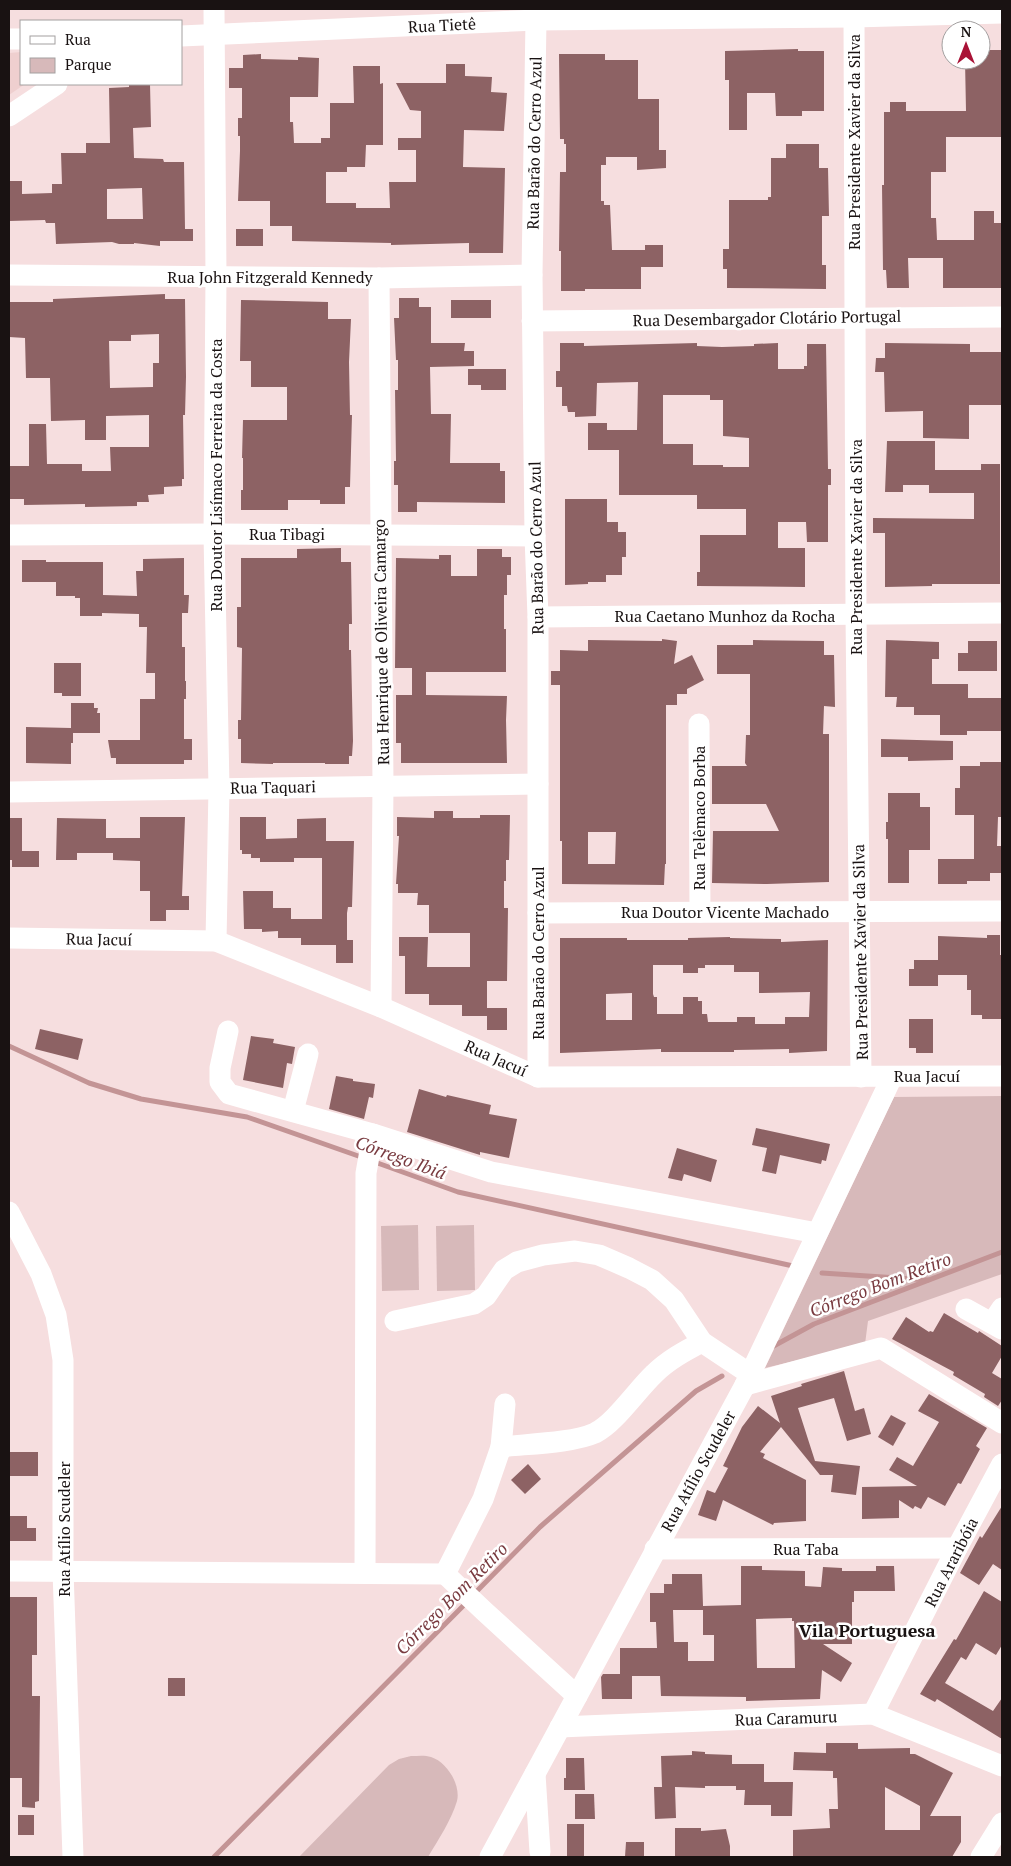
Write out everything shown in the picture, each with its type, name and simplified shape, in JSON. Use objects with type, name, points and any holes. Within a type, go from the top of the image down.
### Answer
[{"type":"street","name":"Rua Doutor Lisímaco Ferreira da Costa","points":[[214,9],[216,276],[214,534],[219,788],[216,941]]},
{"type":"street","name":"Rua Tietê","points":[[182,36],[536,20],[854,17],[1002,13]]},
{"type":"street","name":"Rua Presidente Xavier da Silva","points":[[854,17],[856,615],[861,1077]]},
{"type":"street","name":"Rua Barão do Cerro Azul","points":[[536,20],[532,321],[538,617],[538,1077]]},
{"type":"street","points":[[9,116],[56,85]]},
{"type":"street","name":"Rua John Fitzgerald Kennedy","points":[[9,275],[378,278],[532,275]]},
{"type":"street","name":"Rua Henrique de Oliveira Camargo","points":[[378,278],[382,785],[381,1007]]},
{"type":"street","name":"Rua Desembargador Clotário Portugal","points":[[532,321],[1002,317]]},
{"type":"street","name":"Rua Tibagi","points":[[9,535],[535,536]]},
{"type":"street","name":"Rua Caetano Munhoz da Rocha","points":[[538,617],[1002,613]]},
{"type":"street","name":"Rua Telêmaco Borba","points":[[699,724],[700,912]]},
{"type":"street","name":"Rua Taquari","points":[[9,792],[538,784]]},
{"type":"street","name":"Rua Doutor Vicente Machado","points":[[538,913],[1002,910]]},
{"type":"street","name":"Rua Jacuí","points":[[9,938],[216,941],[381,1007],[538,1077],[1002,1076]]},
{"type":"street","points":[[228,1031],[220,1068],[220,1082],[229,1094],[293,1111],[372,1142],[492,1172],[817,1233]]},
{"type":"street","points":[[293,1111],[308,1054]]},
{"type":"street","name":"Rua Atílio Scudeler","points":[[490,1857],[748,1379],[892,1077]]},
{"type":"street","points":[[365,1572],[366,1173],[372,1142]]},
{"type":"street","name":"Rua Atílio Scudeler","points":[[9,1212],[42,1274],[56,1315],[63,1360],[63,1571],[74,1857]]},
{"type":"street","points":[[395,1321],[474,1304],[486,1296],[504,1270],[517,1262],[543,1255],[575,1251],[599,1255],[652,1280],[674,1300],[702,1342],[748,1379],[880,1348],[1002,1423]]},
{"type":"street","points":[[966,1308],[999,1320]]},
{"type":"street","points":[[500,1447],[582,1438],[596,1432],[607,1424],[655,1373],[672,1359],[702,1342]]},
{"type":"street","points":[[450,1579],[483,1500],[500,1447],[505,1404]]},
{"type":"street","name":"Rua Araribóia","points":[[874,1714],[957,1548],[1002,1464]]},
{"type":"street","name":"Rua Taba","points":[[655,1549],[957,1548]]},
{"type":"street","points":[[9,1571],[365,1572],[450,1579],[577,1696]]},
{"type":"street","name":"Rua Caramuru","points":[[560,1727],[874,1714],[1002,1766]]},
{"type":"street","points":[[535,1774],[541,1855]]},
{"type":"street","points":[[512,1817],[530,1831],[541,1855]]},
{"type":"street","points":[[981,1857],[1002,1823]]},
{"type":"shaded area","points":[[20,52],[20,85],[24,85],[9,95],[9,53]]},
{"type":"green space","points":[[1002,1096],[1002,1274],[868,1321],[865,1344],[765,1368],[894,1097]]},
{"type":"green space","points":[[418,1225],[419,1290],[382,1291],[381,1226]]},
{"type":"green space","points":[[474,1225],[475,1290],[437,1291],[436,1226]]},
{"type":"green space","points":[[411,1756],[426,1756],[437,1760],[452,1775],[457,1788],[457,1801],[451,1816],[428,1857],[299,1857],[389,1765],[399,1759]]},
{"type":"building","points":[[798,49],[798,51],[824,51],[824,111],[802,111],[802,116],[776,116],[775,93],[747,93],[747,130],[729,130],[729,80],[725,80],[725,51]]},
{"type":"building","points":[[991,50],[1002,50],[1002,137],[946,137],[946,172],[931,172],[931,218],[936,218],[937,240],[974,240],[974,211],[994,211],[994,223],[1002,223],[1002,288],[943,288],[943,258],[908,258],[909,288],[887,288],[886,270],[883,270],[882,185],[884,185],[884,112],[890,112],[890,102],[906,102],[906,111],[966,111],[965,70],[991,70]]},
{"type":"building","points":[[261,54],[261,59],[298,60],[298,57],[319,58],[318,97],[290,97],[290,122],[293,122],[294,143],[321,143],[321,138],[330,138],[330,103],[354,103],[353,66],[380,66],[380,84],[383,83],[383,145],[366,145],[365,167],[347,167],[347,172],[326,172],[326,203],[356,203],[356,208],[390,208],[389,182],[416,182],[416,150],[398,150],[398,138],[421,138],[421,111],[410,110],[396,83],[446,83],[446,64],[465,64],[465,76],[492,77],[491,92],[507,93],[504,131],[464,130],[463,167],[505,168],[503,253],[469,253],[469,243],[391,245],[391,243],[292,241],[292,226],[270,226],[270,201],[238,201],[240,136],[238,136],[238,118],[242,118],[242,88],[229,88],[229,68],[243,68],[243,55]]},
{"type":"building","points":[[559,54],[605,54],[605,60],[638,60],[638,99],[659,99],[659,150],[666,150],[666,168],[637,170],[637,157],[606,157],[606,165],[601,165],[601,201],[604,201],[604,205],[610,205],[612,250],[645,250],[645,245],[663,245],[663,267],[641,267],[641,289],[561,291],[561,251],[559,251],[560,172],[566,172],[566,144],[564,144],[564,139],[560,139]]},
{"type":"building","points":[[129,85],[150,85],[151,127],[133,128],[134,158],[163,159],[164,162],[184,162],[185,229],[193,229],[193,241],[160,241],[160,246],[112,242],[56,244],[55,223],[46,223],[45,220],[9,221],[9,181],[22,181],[22,194],[52,193],[52,184],[62,184],[61,153],[86,153],[86,143],[110,143],[109,88],[129,87]],"holes":[[[142,188],[143,219],[107,219],[107,189]]]},
{"type":"building","points":[[786,144],[819,144],[819,168],[828,168],[829,216],[822,216],[822,265],[826,265],[826,289],[727,288],[727,269],[723,269],[723,249],[729,249],[729,200],[768,200],[768,197],[771,197],[771,158],[786,158]]},
{"type":"building","points":[[236,229],[263,229],[263,246],[236,246]]},
{"type":"building","points":[[165,294],[165,299],[185,299],[186,377],[185,415],[183,415],[184,479],[182,479],[182,486],[164,487],[164,494],[148,495],[149,502],[137,502],[137,506],[85,507],[85,504],[24,505],[24,499],[9,499],[9,466],[29,466],[29,424],[46,424],[47,464],[82,464],[82,471],[111,471],[110,447],[149,447],[149,415],[106,416],[106,440],[85,440],[85,420],[51,421],[50,378],[26,378],[25,338],[9,337],[9,302],[53,302],[53,299]],"holes":[[[159,334],[159,363],[153,363],[153,387],[110,388],[109,341],[131,341],[131,335]]]},
{"type":"building","points":[[399,298],[419,298],[419,307],[431,307],[431,343],[465,343],[464,351],[474,351],[474,366],[430,367],[431,414],[451,414],[450,463],[500,463],[500,471],[505,471],[505,503],[417,502],[417,512],[398,512],[398,485],[394,485],[394,461],[396,461],[395,390],[398,390],[398,360],[396,360],[394,318],[399,318]]},
{"type":"building","points":[[241,300],[328,302],[328,319],[351,319],[349,362],[350,415],[352,415],[350,487],[345,487],[345,504],[320,504],[320,500],[288,500],[288,510],[241,510],[241,490],[243,490],[243,420],[287,420],[287,387],[251,387],[251,361],[240,361]]},
{"type":"building","points":[[451,300],[491,300],[491,318],[451,318]]},
{"type":"building","points":[[560,343],[584,343],[584,346],[697,343],[697,346],[722,347],[778,343],[778,369],[804,369],[804,366],[807,366],[807,344],[826,344],[828,469],[831,469],[831,485],[828,485],[828,542],[807,542],[806,522],[778,522],[778,548],[805,548],[805,587],[697,586],[697,572],[700,572],[700,535],[746,535],[746,509],[697,509],[697,495],[619,495],[619,450],[588,450],[588,423],[607,423],[607,430],[637,430],[638,382],[597,383],[596,416],[575,417],[575,412],[568,412],[567,406],[562,406],[562,387],[556,387],[556,371],[560,371]],"holes":[[[663,395],[710,395],[710,400],[723,400],[723,436],[749,438],[749,467],[693,465],[693,444],[663,444]]]},
{"type":"building","points":[[885,343],[970,344],[970,352],[1002,352],[1002,405],[969,405],[969,439],[923,438],[923,411],[885,412],[884,372],[875,372],[876,358],[885,358]]},
{"type":"building","points":[[468,369],[506,369],[506,390],[481,390],[481,385],[468,385]]},
{"type":"building","points":[[887,441],[935,441],[935,470],[981,470],[981,464],[1000,464],[1000,584],[932,584],[932,586],[885,587],[885,533],[873,533],[873,518],[974,519],[974,493],[929,493],[929,485],[903,485],[903,492],[885,492]]},
{"type":"building","points":[[565,499],[607,499],[607,522],[618,522],[618,532],[626,532],[626,557],[622,557],[622,575],[606,575],[606,582],[565,585]]},
{"type":"building","points":[[341,548],[341,562],[351,562],[352,624],[349,624],[349,650],[351,650],[353,741],[352,756],[349,756],[349,764],[241,763],[241,739],[238,739],[238,720],[241,720],[242,648],[237,647],[237,607],[241,607],[241,558],[297,558],[297,549]]},
{"type":"building","points":[[477,549],[502,549],[502,557],[511,557],[511,575],[507,575],[507,595],[504,595],[506,672],[426,672],[426,695],[507,696],[507,763],[401,763],[401,743],[396,743],[396,695],[412,695],[412,668],[395,668],[396,558],[439,559],[439,555],[451,555],[451,576],[477,576]]},
{"type":"building","points":[[184,558],[184,595],[189,595],[188,613],[182,613],[182,647],[185,647],[186,681],[184,739],[192,739],[192,760],[184,760],[184,764],[116,764],[116,758],[111,758],[108,740],[140,740],[140,699],[155,699],[155,673],[146,673],[147,627],[139,627],[139,614],[102,613],[102,616],[80,616],[80,598],[75,598],[75,596],[56,596],[56,582],[22,582],[22,560],[103,562],[103,595],[137,596],[136,571],[143,571],[143,559]]},
{"type":"building","points":[[662,639],[677,641],[674,664],[692,655],[704,680],[687,689],[687,694],[677,694],[677,705],[666,705],[666,864],[664,885],[562,884],[562,841],[560,841],[560,685],[551,685],[551,671],[560,671],[560,650],[588,651],[588,640],[662,641]],"holes":[[[588,832],[616,832],[615,864],[588,864]]]},
{"type":"building","points":[[753,640],[824,641],[824,655],[834,655],[835,707],[824,706],[823,734],[829,734],[829,882],[712,883],[713,831],[779,831],[766,804],[712,804],[712,766],[747,766],[745,763],[746,735],[750,735],[750,674],[717,674],[717,645],[753,645]]},
{"type":"building","points":[[886,640],[939,642],[939,659],[932,659],[932,684],[968,684],[968,698],[1002,698],[1002,731],[967,731],[967,735],[940,735],[940,715],[914,715],[914,707],[896,707],[897,697],[885,697]]},
{"type":"building","points":[[968,641],[997,641],[997,671],[958,671],[958,653],[968,653]]},
{"type":"building","points":[[54,663],[81,663],[81,696],[62,696],[62,693],[54,693]]},
{"type":"building","points":[[71,703],[94,703],[94,708],[98,708],[97,713],[100,713],[100,733],[73,733],[71,764],[26,763],[26,727],[71,728]]},
{"type":"building","points":[[881,739],[953,741],[953,760],[908,761],[908,757],[881,757]]},
{"type":"building","points":[[980,762],[1002,762],[1002,817],[998,817],[997,846],[1002,846],[1002,873],[990,873],[990,881],[967,881],[967,884],[938,884],[938,859],[974,859],[974,815],[955,815],[955,788],[960,788],[960,766],[980,766]]},
{"type":"building","points":[[888,793],[920,793],[920,807],[930,807],[930,850],[909,850],[909,883],[888,883],[886,822],[888,822]]},
{"type":"building","points":[[434,811],[453,811],[453,818],[480,818],[480,815],[510,815],[509,860],[506,860],[506,881],[504,881],[504,908],[508,908],[507,981],[487,981],[487,1008],[507,1008],[507,1030],[487,1030],[487,1016],[462,1016],[462,1005],[429,1005],[429,994],[405,994],[405,956],[399,956],[399,937],[428,937],[427,967],[470,967],[470,933],[429,933],[429,905],[417,905],[418,893],[398,893],[398,884],[396,884],[399,836],[397,836],[397,817],[434,818]]},
{"type":"building","points":[[140,817],[185,817],[182,896],[189,896],[189,910],[166,910],[166,921],[150,921],[150,891],[140,891],[140,861],[113,860],[113,853],[77,853],[77,860],[56,860],[57,818],[106,819],[106,838],[140,838]]},
{"type":"building","points":[[240,817],[266,817],[266,839],[297,838],[297,819],[326,818],[326,841],[354,841],[352,907],[348,907],[347,913],[347,940],[353,940],[353,963],[336,963],[336,945],[301,945],[301,938],[278,938],[278,931],[262,932],[262,929],[244,929],[243,891],[273,891],[273,908],[291,908],[291,919],[322,919],[322,858],[294,858],[294,862],[260,862],[260,858],[251,858],[251,854],[242,854],[242,850],[240,850]]},
{"type":"building","points":[[9,818],[22,818],[22,851],[39,851],[39,867],[12,867],[12,860],[9,860]]},
{"type":"building","points":[[987,935],[1000,935],[1000,955],[1002,955],[1002,1019],[982,1019],[982,1015],[971,1015],[971,990],[967,990],[967,975],[938,975],[938,986],[909,986],[909,969],[914,969],[914,960],[938,960],[938,936],[987,938]]},
{"type":"building","points":[[560,938],[688,940],[688,938],[781,939],[781,942],[828,940],[827,1051],[789,1053],[789,1049],[734,1050],[734,1052],[661,1052],[661,1049],[560,1053]],"holes":[[[653,965],[683,965],[683,973],[698,973],[698,968],[705,968],[705,965],[734,965],[734,972],[759,972],[759,993],[810,992],[809,1017],[785,1017],[785,1024],[755,1024],[755,1017],[737,1017],[737,1022],[708,1022],[707,1014],[702,1014],[702,1001],[698,1001],[698,997],[683,997],[683,1014],[657,1014],[657,997],[654,997],[653,994]],[[632,993],[632,1020],[606,1020],[606,994]]]},
{"type":"building","points":[[909,1019],[933,1019],[933,1053],[916,1053],[916,1048],[909,1048]]},
{"type":"building","points":[[40,1029],[83,1039],[78,1060],[35,1049]]},
{"type":"building","points":[[251,1036],[274,1039],[273,1043],[295,1047],[292,1064],[287,1063],[283,1088],[243,1080]]},
{"type":"building","points":[[336,1076],[375,1084],[373,1098],[369,1097],[364,1119],[329,1109]]},
{"type":"building","points":[[419,1089],[446,1097],[447,1095],[491,1105],[489,1114],[517,1119],[509,1158],[480,1152],[480,1155],[407,1132]]},
{"type":"building","points":[[756,1128],[830,1144],[826,1161],[822,1160],[821,1164],[780,1155],[776,1174],[762,1171],[767,1148],[752,1145]]},
{"type":"building","points":[[677,1148],[717,1160],[711,1182],[684,1174],[682,1181],[668,1178]]},
{"type":"building","points":[[944,1313],[978,1333],[979,1331],[1002,1346],[1002,1356],[992,1373],[1002,1379],[1002,1400],[998,1406],[984,1397],[985,1394],[953,1375],[954,1372],[892,1339],[906,1317],[929,1332],[933,1332]]},
{"type":"building","points":[[844,1371],[855,1411],[864,1408],[871,1434],[847,1441],[834,1398],[798,1408],[815,1461],[860,1466],[856,1495],[831,1492],[833,1475],[820,1475],[781,1427],[760,1452],[765,1454],[763,1458],[806,1480],[806,1521],[774,1523],[773,1525],[723,1500],[716,1521],[698,1515],[707,1490],[715,1493],[728,1468],[723,1466],[742,1427],[758,1406],[780,1423],[771,1396],[802,1386],[801,1384]]},
{"type":"building","points":[[929,1394],[987,1428],[976,1446],[980,1449],[961,1484],[958,1483],[945,1506],[928,1497],[921,1509],[915,1506],[913,1509],[899,1500],[899,1518],[862,1519],[862,1487],[917,1486],[889,1470],[897,1457],[913,1466],[939,1422],[918,1411]]},
{"type":"building","points":[[891,1415],[906,1423],[893,1446],[878,1437]]},
{"type":"building","points":[[9,1452],[38,1452],[38,1476],[9,1476]]},
{"type":"building","points":[[528,1464],[541,1479],[525,1494],[511,1480]]},
{"type":"building","points":[[1002,1506],[1002,1570],[993,1564],[979,1585],[960,1573],[980,1536],[982,1538]]},
{"type":"building","points":[[9,1516],[27,1516],[27,1528],[36,1528],[36,1541],[9,1541]]},
{"type":"building","points":[[741,1566],[762,1566],[762,1570],[805,1571],[805,1586],[821,1587],[823,1567],[842,1568],[842,1571],[876,1571],[876,1566],[894,1566],[895,1591],[854,1591],[854,1602],[852,1602],[852,1644],[823,1644],[852,1663],[841,1682],[822,1670],[820,1699],[746,1701],[746,1697],[661,1696],[660,1676],[632,1676],[632,1699],[602,1699],[601,1677],[603,1674],[620,1674],[620,1648],[657,1648],[656,1622],[650,1622],[650,1593],[664,1593],[664,1584],[672,1584],[672,1574],[702,1574],[703,1606],[741,1605]],"holes":[[[673,1610],[703,1610],[703,1635],[714,1635],[714,1661],[688,1661],[688,1642],[674,1642]],[[792,1618],[792,1621],[794,1621],[795,1668],[757,1668],[756,1619]]]},
{"type":"building","points":[[984,1591],[1002,1602],[1002,1645],[996,1655],[976,1643],[966,1660],[961,1657],[945,1683],[993,1711],[1002,1698],[1002,1739],[937,1699],[935,1702],[920,1694],[954,1639],[956,1640]]},
{"type":"building","points":[[9,1597],[37,1597],[37,1655],[32,1655],[32,1696],[40,1696],[39,1801],[35,1802],[35,1808],[22,1807],[22,1778],[10,1778]]},
{"type":"building","points":[[168,1678],[185,1678],[185,1696],[168,1696]]},
{"type":"building","points":[[826,1743],[858,1743],[858,1749],[910,1748],[910,1754],[915,1754],[953,1773],[930,1816],[961,1816],[961,1842],[952,1857],[793,1857],[793,1830],[830,1828],[829,1809],[838,1809],[837,1778],[833,1778],[833,1771],[793,1770],[794,1752],[826,1753]],"holes":[[[885,1787],[920,1806],[920,1830],[885,1830]]]},
{"type":"building","points":[[692,1751],[705,1752],[705,1754],[732,1755],[732,1764],[764,1764],[764,1782],[793,1782],[792,1816],[771,1816],[771,1805],[744,1805],[745,1790],[736,1790],[736,1786],[705,1786],[705,1788],[675,1787],[676,1818],[655,1819],[654,1787],[662,1787],[661,1756],[692,1755]]},
{"type":"building","points":[[566,1758],[584,1758],[585,1790],[564,1790]]},
{"type":"building","points":[[575,1794],[594,1794],[595,1819],[575,1819]]},
{"type":"building","points":[[18,1815],[34,1815],[34,1835],[18,1835]]},
{"type":"building","points":[[567,1824],[584,1824],[584,1857],[567,1857]]},
{"type":"building","points":[[675,1828],[701,1828],[701,1831],[726,1829],[730,1846],[730,1857],[675,1857]]},
{"type":"building","points":[[626,1842],[644,1842],[644,1857],[625,1857]]},
{"type":"waterway","name":"Córrego Ibiá","points":[[9,1046],[89,1083],[141,1099],[247,1117],[364,1158]]},
{"type":"waterway","name":"Córrego Ibiá","points":[[372,1161],[458,1192],[793,1266]]},
{"type":"waterway","name":"Córrego Bom Retiro","points":[[770,1348],[814,1324],[1002,1252]]},
{"type":"waterway","name":"Córrego Ibiá","points":[[822,1273],[928,1280]]},
{"type":"waterway","name":"Córrego Bom Retiro","points":[[474,1594],[540,1527],[696,1391],[722,1376]]},
{"type":"waterway","name":"Córrego Bom Retiro","points":[[214,1857],[467,1602]]},
{"type":"district","name":"Vila Portuguesa","points":[[867,1630]]}]
